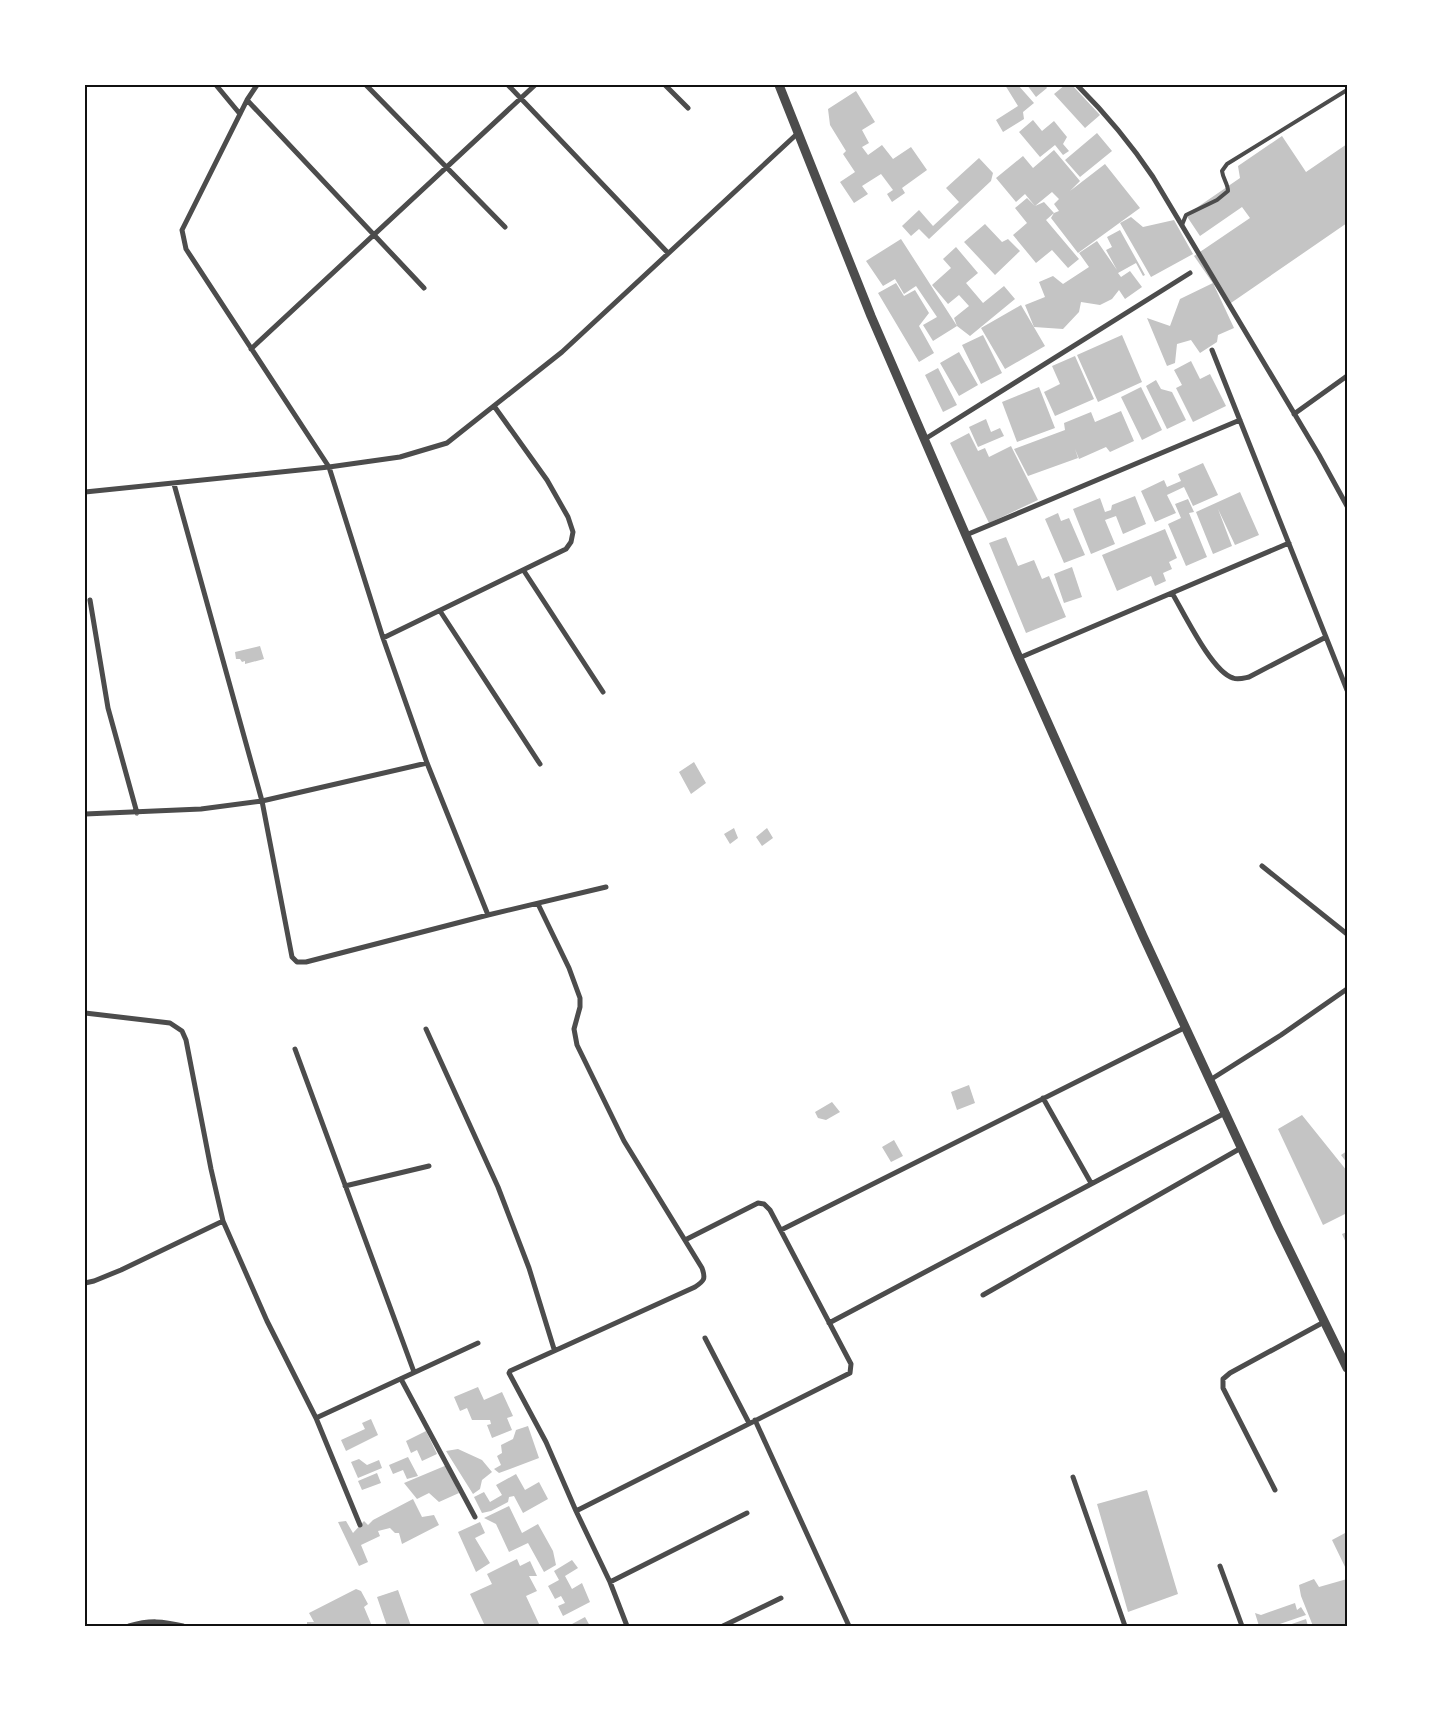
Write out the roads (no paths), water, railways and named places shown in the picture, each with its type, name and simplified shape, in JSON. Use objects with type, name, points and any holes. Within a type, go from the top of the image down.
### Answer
[{"type":"street","points":[[216,85],[240,114]]},
{"type":"street","points":[[257,85],[247,100],[182,230],[186,249],[329,467],[383,638],[427,763],[488,916]]},
{"type":"street","points":[[366,85],[505,227]]},
{"type":"street","points":[[508,85],[668,253]]},
{"type":"street","points":[[251,349],[536,85]]},
{"type":"street","points":[[665,85],[688,108]]},
{"type":"street","points":[[779,85],[871,316],[1019,658],[1143,936],[1278,1227],[1347,1368]]},
{"type":"street","points":[[1076,85],[1112,121],[1136,151],[1319,455],[1347,506]]},
{"type":"street","points":[[247,100],[424,288]]},
{"type":"street","points":[[85,492],[329,467],[400,457],[447,443],[562,352],[799,132]]},
{"type":"street","points":[[925,439],[1190,273]]},
{"type":"street","points":[[1212,350],[1347,690]]},
{"type":"street","points":[[1294,414],[1347,376]]},
{"type":"street","points":[[383,638],[524,571],[566,549],[571,542],[573,532],[568,518],[546,480],[494,406]]},
{"type":"street","points":[[966,536],[1240,420]]},
{"type":"street","points":[[174,484],[262,802],[292,957],[297,962],[306,962],[606,888]]},
{"type":"street","points":[[1019,658],[1289,544]]},
{"type":"street","points":[[524,571],[603,692]]},
{"type":"street","points":[[1172,593],[1212,662],[1226,675],[1235,679],[1249,677],[1326,638]]},
{"type":"street","points":[[90,600],[108,708],[137,813]]},
{"type":"street","points":[[440,611],[540,764]]},
{"type":"street","points":[[85,814],[201,809],[262,802],[427,763]]},
{"type":"street","points":[[1262,866],[1347,934]]},
{"type":"street","points":[[538,904],[569,968],[580,998],[580,1007],[574,1029],[577,1045],[624,1141],[702,1268],[705,1276],[703,1282],[695,1287],[512,1368],[509,1373],[546,1442],[610,1582],[627,1626]]},
{"type":"street","points":[[1210,1080],[1281,1035],[1347,989]]},
{"type":"street","points":[[85,1013],[170,1023],[182,1031],[186,1040],[209,1161],[223,1221],[267,1321],[316,1418],[360,1525]]},
{"type":"street","points":[[781,1230],[1186,1027]]},
{"type":"street","points":[[426,1029],[498,1187],[529,1268],[554,1349]]},
{"type":"street","points":[[295,1049],[414,1372]]},
{"type":"street","points":[[1043,1098],[1091,1183]]},
{"type":"street","points":[[829,1322],[1225,1113]]},
{"type":"street","points":[[983,1295],[1242,1148]]},
{"type":"street","points":[[345,1186],[429,1166]]},
{"type":"street","points":[[576,1511],[850,1373],[851,1364],[781,1230],[770,1210],[764,1204],[758,1203],[685,1240]]},
{"type":"street","points":[[85,1283],[121,1270],[223,1221]]},
{"type":"street","points":[[1275,1490],[1223,1388],[1223,1379],[1230,1373],[1324,1322]]},
{"type":"street","points":[[705,1338],[752,1421],[850,1626]]},
{"type":"street","points":[[316,1418],[478,1343]]},
{"type":"street","points":[[401,1379],[475,1517]]},
{"type":"street","points":[[1073,1477],[1125,1626]]},
{"type":"street","points":[[610,1582],[746,1513]]},
{"type":"street","points":[[1220,1566],[1242,1626]]},
{"type":"street","points":[[723,1626],[781,1598]]},
{"type":"street","points":[[129,1626],[146,1622],[166,1622],[183,1626]]},
{"type":"lane","points":[[1182,225],[1186,215],[1217,200],[1228,191],[1222,171],[1227,164],[1347,90]]}]
